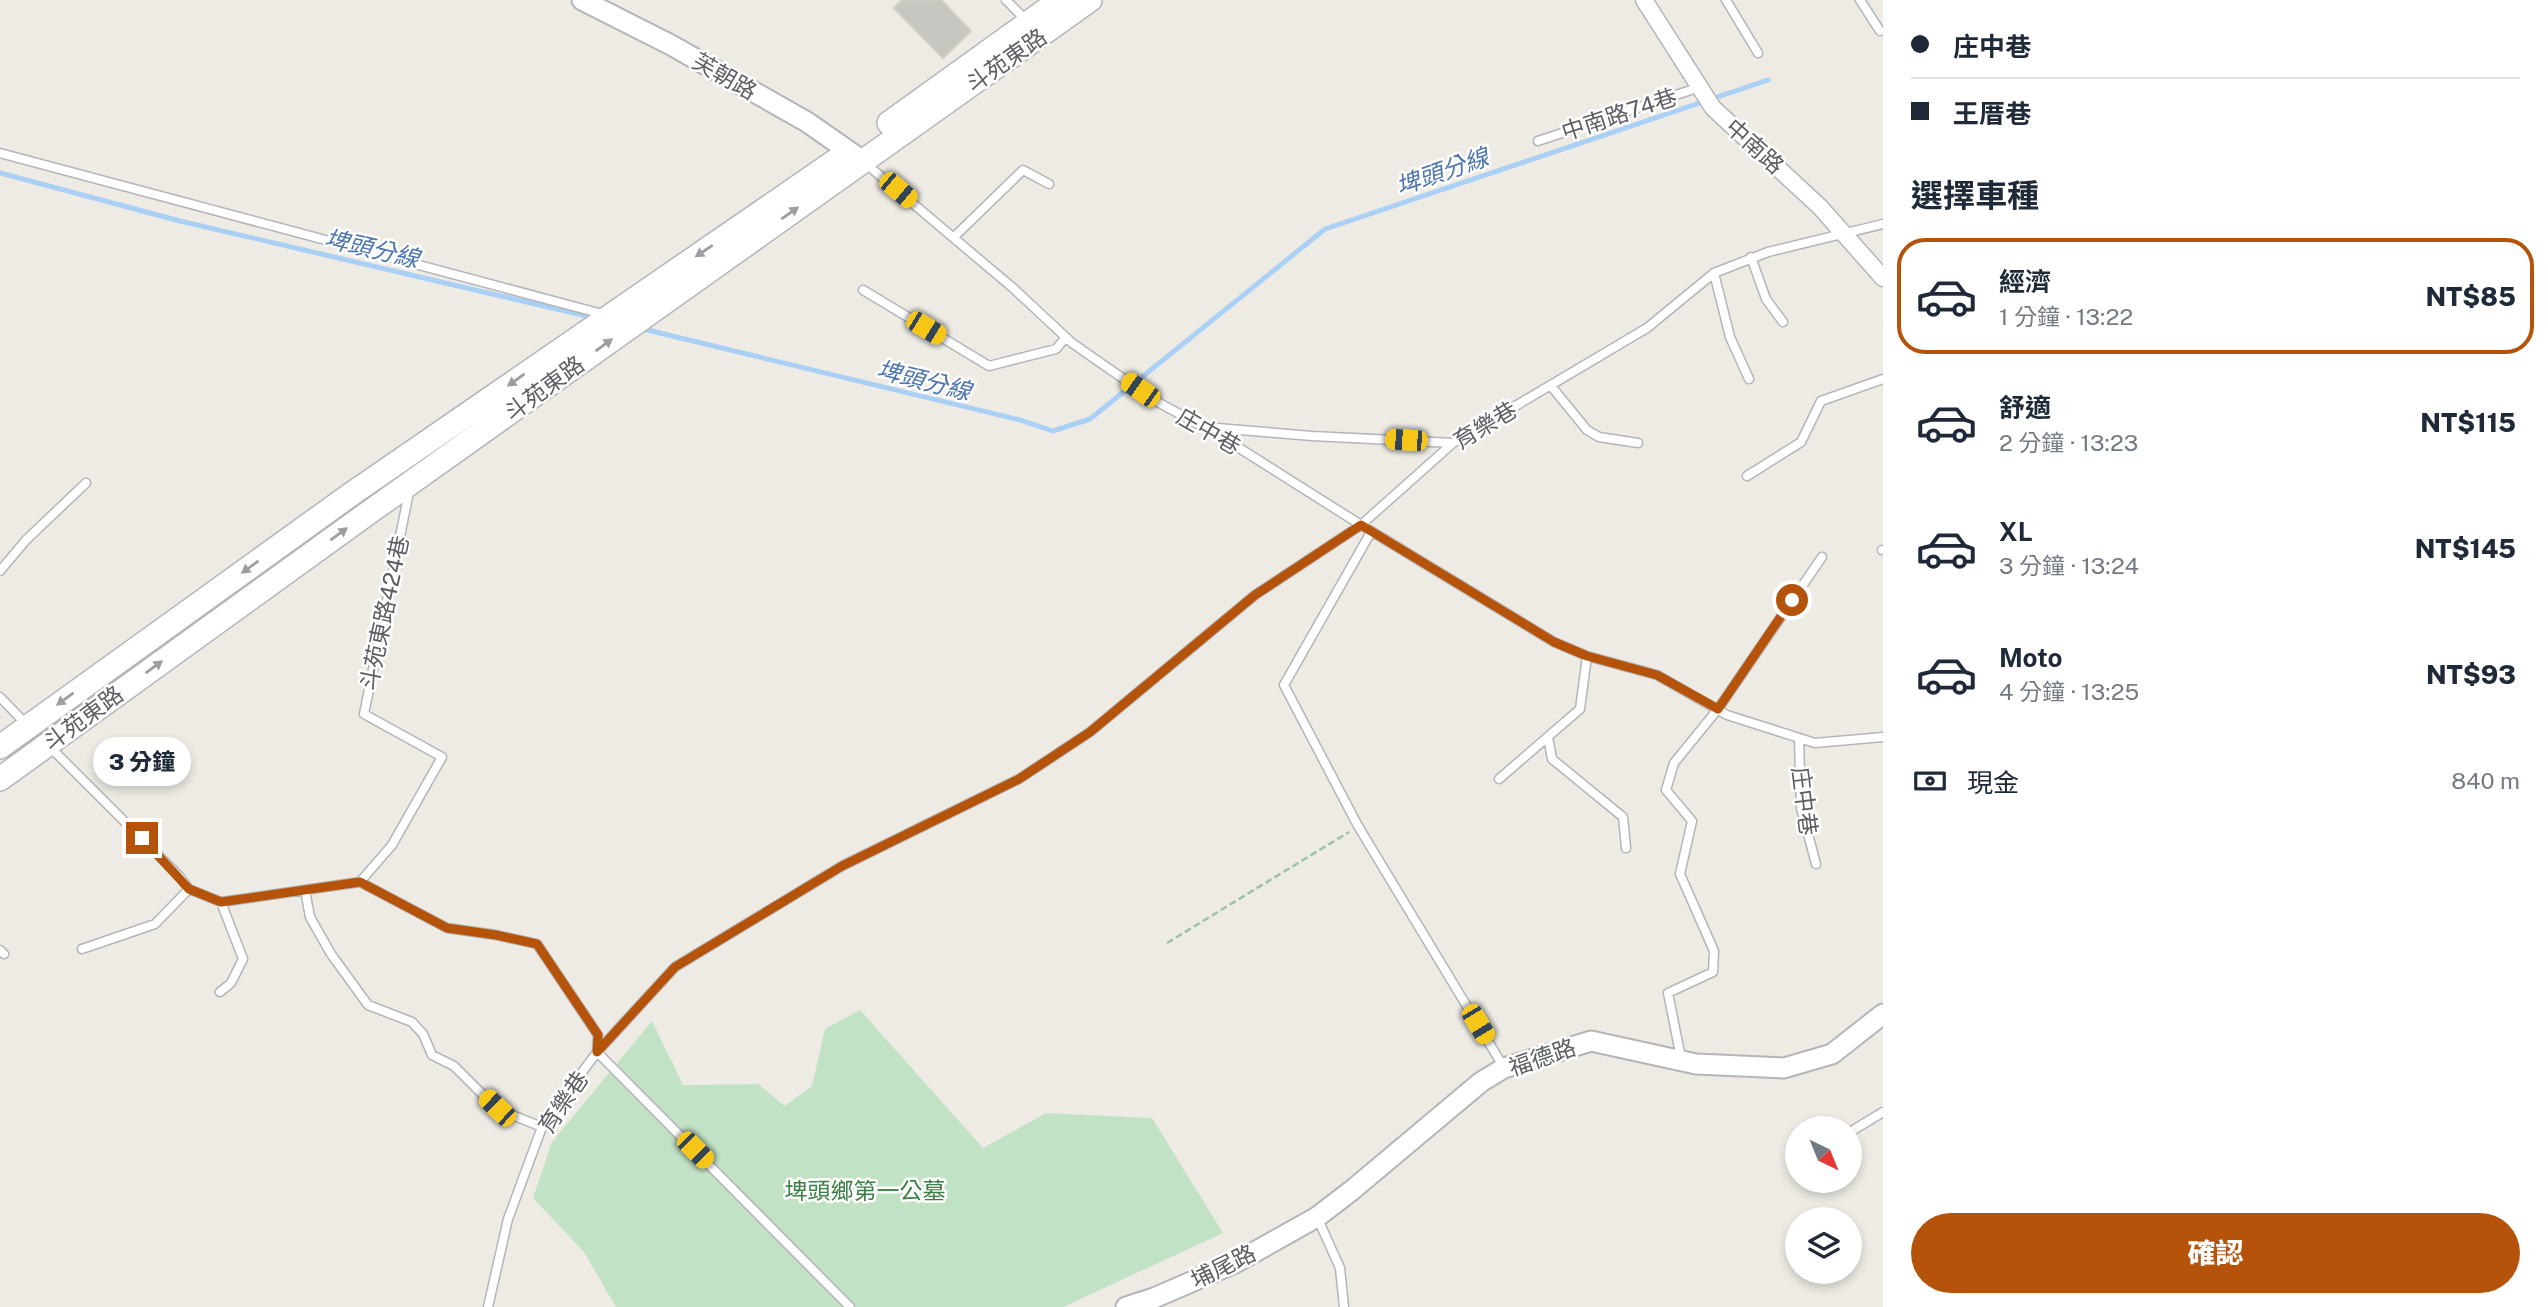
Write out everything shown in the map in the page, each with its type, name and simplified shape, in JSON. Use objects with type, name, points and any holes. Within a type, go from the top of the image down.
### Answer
[{"type":"main road","name":"斗苑東路","points":[[1014,44],[1029,22],[1060,0]]},
{"type":"main road","name":"斗苑東路","points":[[0,779],[638,321],[857,156],[1014,44],[1090,0]]},
{"type":"main road","name":"斗苑東路","points":[[0,747],[350,495],[610,316],[857,156]]},
{"type":"street","name":"芙朝路","points":[[582,0],[671,45],[807,122],[857,156]]},
{"type":"street","name":"中南路","points":[[1644,0],[1713,108],[1767,156],[1846,234],[1883,278]]},
{"type":"street","name":"福德路","points":[[1317,1217],[1481,1082],[1504,1068],[1591,1041],[1696,1064],[1784,1068],[1832,1054],[1883,1014]]},
{"type":"street","name":"埔尾路","points":[[1126,1307],[1154,1298],[1235,1263],[1317,1217]]},
{"type":"lane","points":[[1006,0],[1029,22]]},
{"type":"lane","points":[[1726,0],[1758,53]]},
{"type":"lane","points":[[1860,0],[1880,31]]},
{"type":"lane","name":"中南路74巷","points":[[1538,141],[1700,87]]},
{"type":"lane","points":[[0,153],[610,316],[638,321]]},
{"type":"lane","name":"庄中巷","points":[[857,156],[954,237],[1066,337],[1154,400],[1554,642],[1587,656],[1657,675],[1727,715],[1815,743],[1883,737]]},
{"type":"lane","points":[[954,237],[1023,170],[1049,184]]},
{"type":"lane","name":"育樂巷","points":[[488,1307],[508,1219],[542,1127],[597,1052],[675,967],[842,866],[1019,779],[1090,732],[1255,595],[1361,525],[1454,443],[1647,328],[1714,273],[1751,257],[1883,224]]},
{"type":"lane","points":[[1751,257],[1766,299],[1783,322]]},
{"type":"lane","points":[[1714,273],[1730,337],[1749,379]]},
{"type":"lane","points":[[863,290],[989,366],[1055,349],[1066,337]]},
{"type":"lane","points":[[1747,476],[1801,442],[1821,401],[1883,379]]},
{"type":"lane","points":[[1551,386],[1587,429],[1599,437],[1639,443]]},
{"type":"lane","points":[[1202,427],[1454,443]]},
{"type":"lane","points":[[0,571],[26,540],[86,483]]},
{"type":"lane","name":"斗苑東路424巷","points":[[360,882],[392,845],[442,757],[363,714],[411,484]]},
{"type":"lane","points":[[1371,532],[1284,685],[1357,826],[1504,1068]]},
{"type":"lane","points":[[1681,1061],[1668,993],[1713,972],[1714,951],[1680,874],[1692,821],[1666,790],[1674,763],[1718,709],[1822,557]]},
{"type":"lane","points":[[1499,779],[1580,709],[1587,656]]},
{"type":"lane","points":[[0,697],[189,889],[221,902],[360,882],[447,928],[537,944],[598,1035],[597,1052],[850,1307]]},
{"type":"lane","points":[[1548,737],[1552,759],[1623,817],[1626,848]]},
{"type":"lane","name":"庄中巷","points":[[1799,738],[1801,807],[1816,864]]},
{"type":"lane","points":[[82,949],[155,924],[189,889]]},
{"type":"lane","points":[[305,890],[310,918],[331,954],[368,1005],[412,1021],[423,1034],[432,1055],[454,1066],[497,1108],[542,1127]]},
{"type":"lane","points":[[220,992],[231,983],[243,959],[221,902]]},
{"type":"lane","points":[[1862,1125],[1883,1112]]},
{"type":"lane","points":[[1317,1217],[1340,1268],[1344,1307]]},
{"type":"path","points":[[1167,943],[1357,826]]},
{"type":"green space","name":"埤頭鄉第一公墓","points":[[860,1010],[983,1148],[1046,1113],[1152,1118],[1223,1233],[1063,1307],[616,1307],[584,1252],[533,1198],[552,1142],[652,1021],[683,1085],[758,1084],[785,1106],[812,1086],[825,1029]]},
{"type":"building","points":[[902,0],[941,0],[971,31],[943,58],[894,8]]},
{"type":"waterway","name":"埤頭分線","points":[[639,328],[1020,420],[1053,431],[1090,419],[1325,229],[1768,80]]},
{"type":"waterway","name":"埤頭分線","points":[[0,173],[180,221],[595,318]]},
{"type":"route","points":[[142,838],[189,889],[221,902],[360,882],[447,928],[537,944],[598,1035],[597,1052],[675,967],[842,866],[1019,779],[1090,732],[1255,595],[1361,525],[1554,642],[1587,656],[1657,675],[1718,709],[1792,600]]}]
